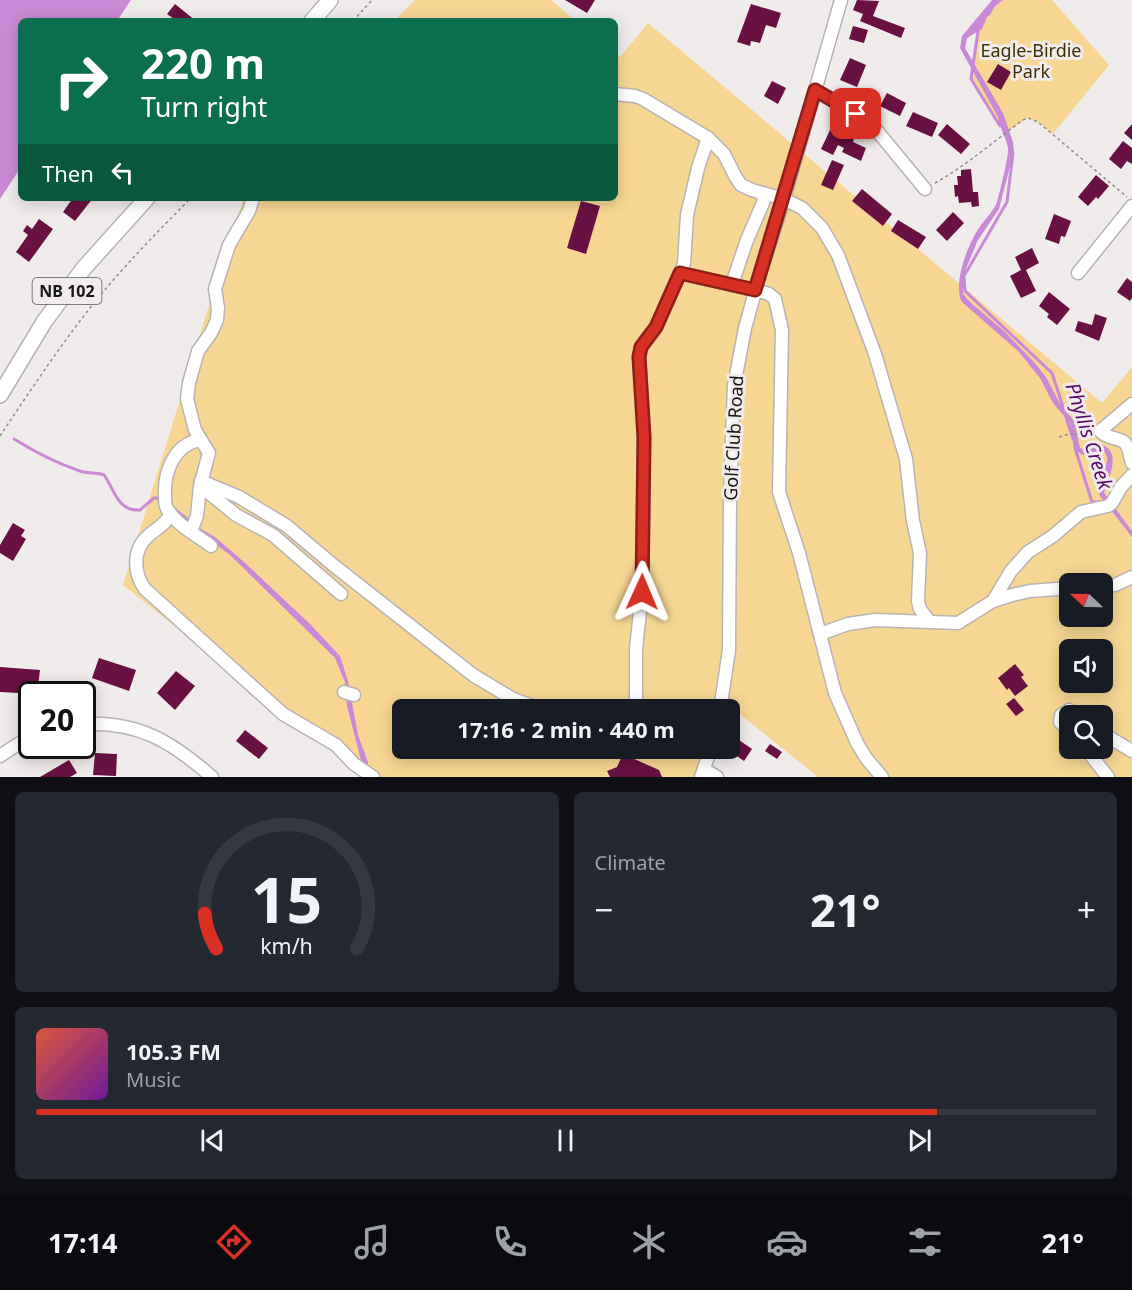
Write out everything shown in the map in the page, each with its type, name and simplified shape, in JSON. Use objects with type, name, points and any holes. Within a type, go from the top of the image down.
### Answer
[{"type":"main road","points":[[314,18],[329,0]]},
{"type":"main road","name":"NB 102","points":[[0,395],[44,322],[84,268],[144,201]]},
{"type":"street","name":"Golf Club Road","points":[[722,699],[729,650],[730,495],[734,386],[755,290],[784,199],[841,0]]},
{"type":"street","points":[[815,90],[873,126],[925,189]]},
{"type":"street","points":[[618,95],[643,99],[708,138],[724,154],[738,182],[761,193],[798,205],[822,228],[838,255],[864,324],[906,459],[913,521],[921,553],[918,601],[920,609],[929,621]]},
{"type":"street","points":[[636,699],[636,649],[642,592],[644,437],[639,357],[641,347],[656,327],[684,264],[687,215],[708,138]]},
{"type":"street","points":[[732,284],[763,203],[764,198],[761,193]]},
{"type":"street","points":[[193,527],[209,453],[195,430],[188,399],[189,383],[198,351],[217,320],[215,289],[229,245],[249,211],[252,201]]},
{"type":"street","points":[[1078,273],[1132,206]]},
{"type":"street","points":[[680,273],[732,284],[772,296],[781,321],[779,492],[799,553],[841,708],[857,743],[882,777]]},
{"type":"street","points":[[1132,404],[1100,431],[1106,437],[1123,441],[1127,446],[1132,463]]},
{"type":"street","points":[[199,440],[185,445],[166,473],[165,500],[170,514],[193,527],[211,546]]},
{"type":"street","points":[[993,601],[1011,571],[1028,552],[1053,536],[1082,512],[1110,505],[1132,475]]},
{"type":"street","points":[[201,482],[239,497],[287,525],[332,564],[473,675],[513,699]]},
{"type":"street","points":[[201,482],[208,492],[236,514],[276,538],[341,594]]},
{"type":"street","points":[[170,514],[167,520],[148,536],[140,548],[137,558],[137,576],[145,589],[283,714],[336,745],[354,764],[373,777]]},
{"type":"street","points":[[276,538],[287,525]]},
{"type":"street","points":[[1113,585],[1132,577]]},
{"type":"street","points":[[820,634],[848,624],[875,620],[958,623],[993,601],[1030,591],[1059,589]]},
{"type":"street","points":[[96,723],[108,723],[147,733],[171,745],[212,777]]},
{"type":"street","points":[[1113,740],[1132,751]]},
{"type":"street","points":[[0,756],[18,744]]},
{"type":"street","points":[[1094,759],[1108,777]]},
{"type":"street","points":[[703,773],[717,777]]},
{"type":"path","points":[[356,18],[372,0]]},
{"type":"path","points":[[925,189],[960,169],[1002,135],[1028,118],[1038,122],[1132,201]]},
{"type":"path","points":[[0,436],[26,396],[102,294],[187,201]]},
{"type":"path","points":[[1059,437],[1079,433]]},
{"type":"green space","points":[[415,0],[551,0],[572,18],[397,18]]},
{"type":"green space","name":"Eagle-Birdie Park","points":[[999,0],[1052,0],[1109,65],[1053,134],[1038,122],[1028,118],[1005,133],[971,79],[978,31]]},
{"type":"green space","points":[[648,23],[1102,403],[1132,367],[1132,777],[818,777],[740,714],[740,699],[392,699],[392,759],[707,759],[701,777],[364,777],[123,585],[243,201],[618,201],[618,56],[620,57]]},
{"type":"shaded area","points":[[0,0],[131,0],[119,18],[18,18],[18,172],[0,199]]},
{"type":"shaded area","points":[[992,0],[1003,0],[990,10],[982,29],[967,38],[965,48],[1003,113],[1014,151],[999,209],[978,240],[965,271],[963,294],[1004,331],[1046,377],[1059,402],[1074,421],[1080,448],[1086,450],[1101,444],[1108,448],[1113,459],[1104,493],[1132,531],[1132,537],[1100,496],[1096,484],[1097,477],[1107,461],[1106,454],[1103,450],[1083,455],[1074,449],[1070,423],[1053,403],[1040,378],[1019,352],[962,302],[959,295],[960,275],[966,254],[975,235],[997,202],[1008,152],[998,117],[960,48],[962,36]]},
{"type":"shaded area","points":[[183,514],[245,563],[310,624],[340,656],[348,681],[358,735],[368,762],[367,768],[363,768],[347,706],[345,682],[335,658],[230,555],[180,518]]},
{"type":"building","points":[[565,0],[595,0],[587,13]]},
{"type":"building","points":[[857,0],[879,1],[873,16],[905,28],[901,38],[860,21],[863,14],[853,10]]},
{"type":"building","points":[[175,4],[192,18],[173,18],[167,14]]},
{"type":"building","points":[[751,4],[781,13],[776,28],[766,25],[760,43],[751,41],[750,46],[737,42]]},
{"type":"building","points":[[853,26],[868,30],[864,43],[849,39]]},
{"type":"building","points":[[850,58],[866,65],[857,87],[840,80]]},
{"type":"building","points":[[998,64],[1011,72],[1001,90],[987,82]]},
{"type":"building","points":[[772,81],[786,88],[778,104],[764,96]]},
{"type":"building","points":[[887,93],[906,103],[900,116],[880,106]]},
{"type":"building","points":[[913,112],[938,123],[932,137],[906,126]]},
{"type":"building","points":[[947,124],[970,144],[961,154],[938,135]]},
{"type":"building","points":[[1132,124],[1132,140],[1124,133]]},
{"type":"building","points":[[831,128],[854,139],[853,142],[866,148],[861,161],[842,152],[844,148],[838,145],[833,155],[821,149]]},
{"type":"building","points":[[1123,141],[1132,148],[1132,164],[1127,161],[1121,169],[1109,159]]},
{"type":"building","points":[[832,160],[844,165],[833,190],[821,185]]},
{"type":"building","points":[[971,169],[973,192],[978,192],[979,206],[972,207],[971,202],[959,203],[958,196],[955,197],[954,185],[958,185],[957,176],[961,176],[961,170]]},
{"type":"building","points":[[1096,175],[1109,186],[1098,199],[1096,197],[1088,206],[1078,197]]},
{"type":"building","points":[[862,189],[892,214],[883,226],[852,201]]},
{"type":"building","points":[[71,201],[91,201],[75,221],[63,212]]},
{"type":"building","points":[[581,201],[600,206],[586,254],[567,248]]},
{"type":"building","points":[[953,212],[964,223],[947,241],[936,230]]},
{"type":"building","points":[[1054,214],[1071,221],[1065,237],[1061,236],[1059,244],[1045,239]]},
{"type":"building","points":[[39,219],[53,229],[29,262],[16,252],[28,235],[23,231],[27,225],[32,229]]},
{"type":"building","points":[[898,220],[926,237],[918,249],[891,231]]},
{"type":"building","points":[[1032,248],[1039,263],[1026,270],[1036,291],[1021,298],[1010,276],[1021,270],[1015,257]]},
{"type":"building","points":[[1127,278],[1132,282],[1130,301],[1117,292]]},
{"type":"building","points":[[1049,292],[1070,309],[1057,325],[1039,306]]},
{"type":"building","points":[[1095,314],[1107,318],[1099,341],[1075,331],[1078,321],[1092,325]]},
{"type":"building","points":[[13,523],[25,530],[21,536],[26,539],[13,561],[0,553],[0,545]]},
{"type":"building","points":[[99,658],[136,670],[129,691],[92,678]]},
{"type":"building","points":[[1015,664],[1024,675],[1021,677],[1028,686],[1015,696],[998,678]]},
{"type":"building","points":[[0,667],[40,670],[39,681],[18,681],[18,693],[0,692]]},
{"type":"building","points":[[176,671],[195,686],[175,710],[157,693]]},
{"type":"building","points":[[1014,698],[1024,710],[1016,716],[1006,704]]},
{"type":"building","points":[[245,730],[268,748],[259,759],[236,741]]},
{"type":"building","points":[[740,741],[752,749],[744,761],[740,758]]},
{"type":"building","points":[[770,744],[782,752],[777,759],[765,751]]},
{"type":"building","points":[[96,753],[117,754],[116,776],[93,775]]},
{"type":"building","points":[[621,759],[634,759],[659,770],[662,777],[610,777],[607,771],[617,767]]},
{"type":"building","points":[[69,760],[77,773],[70,777],[40,777]]},
{"type":"waterway","name":"Phyllis Creek","points":[[988,15],[997,0]]},
{"type":"waterway","name":"Phyllis Creek","points":[[978,31],[971,79],[1000,126]]},
{"type":"waterway","name":"Phyllis Creek","points":[[1013,153],[1007,202],[964,276],[965,291],[1052,373],[1063,407]]},
{"type":"waterway","name":"Phyllis Creek","points":[[1066,417],[1073,439]]},
{"type":"waterway","points":[[14,439],[63,464],[83,472],[104,475],[117,498],[132,510],[140,510],[154,498],[159,498]]},
{"type":"waterway","name":"Phyllis Creek","points":[[1075,448],[1092,502],[1101,502]]},
{"type":"waterway","points":[[171,506],[184,517]]},
{"type":"route","points":[[642,592],[644,437],[639,357],[641,347],[656,327],[680,273],[755,290],[815,90],[856,114]]}]
